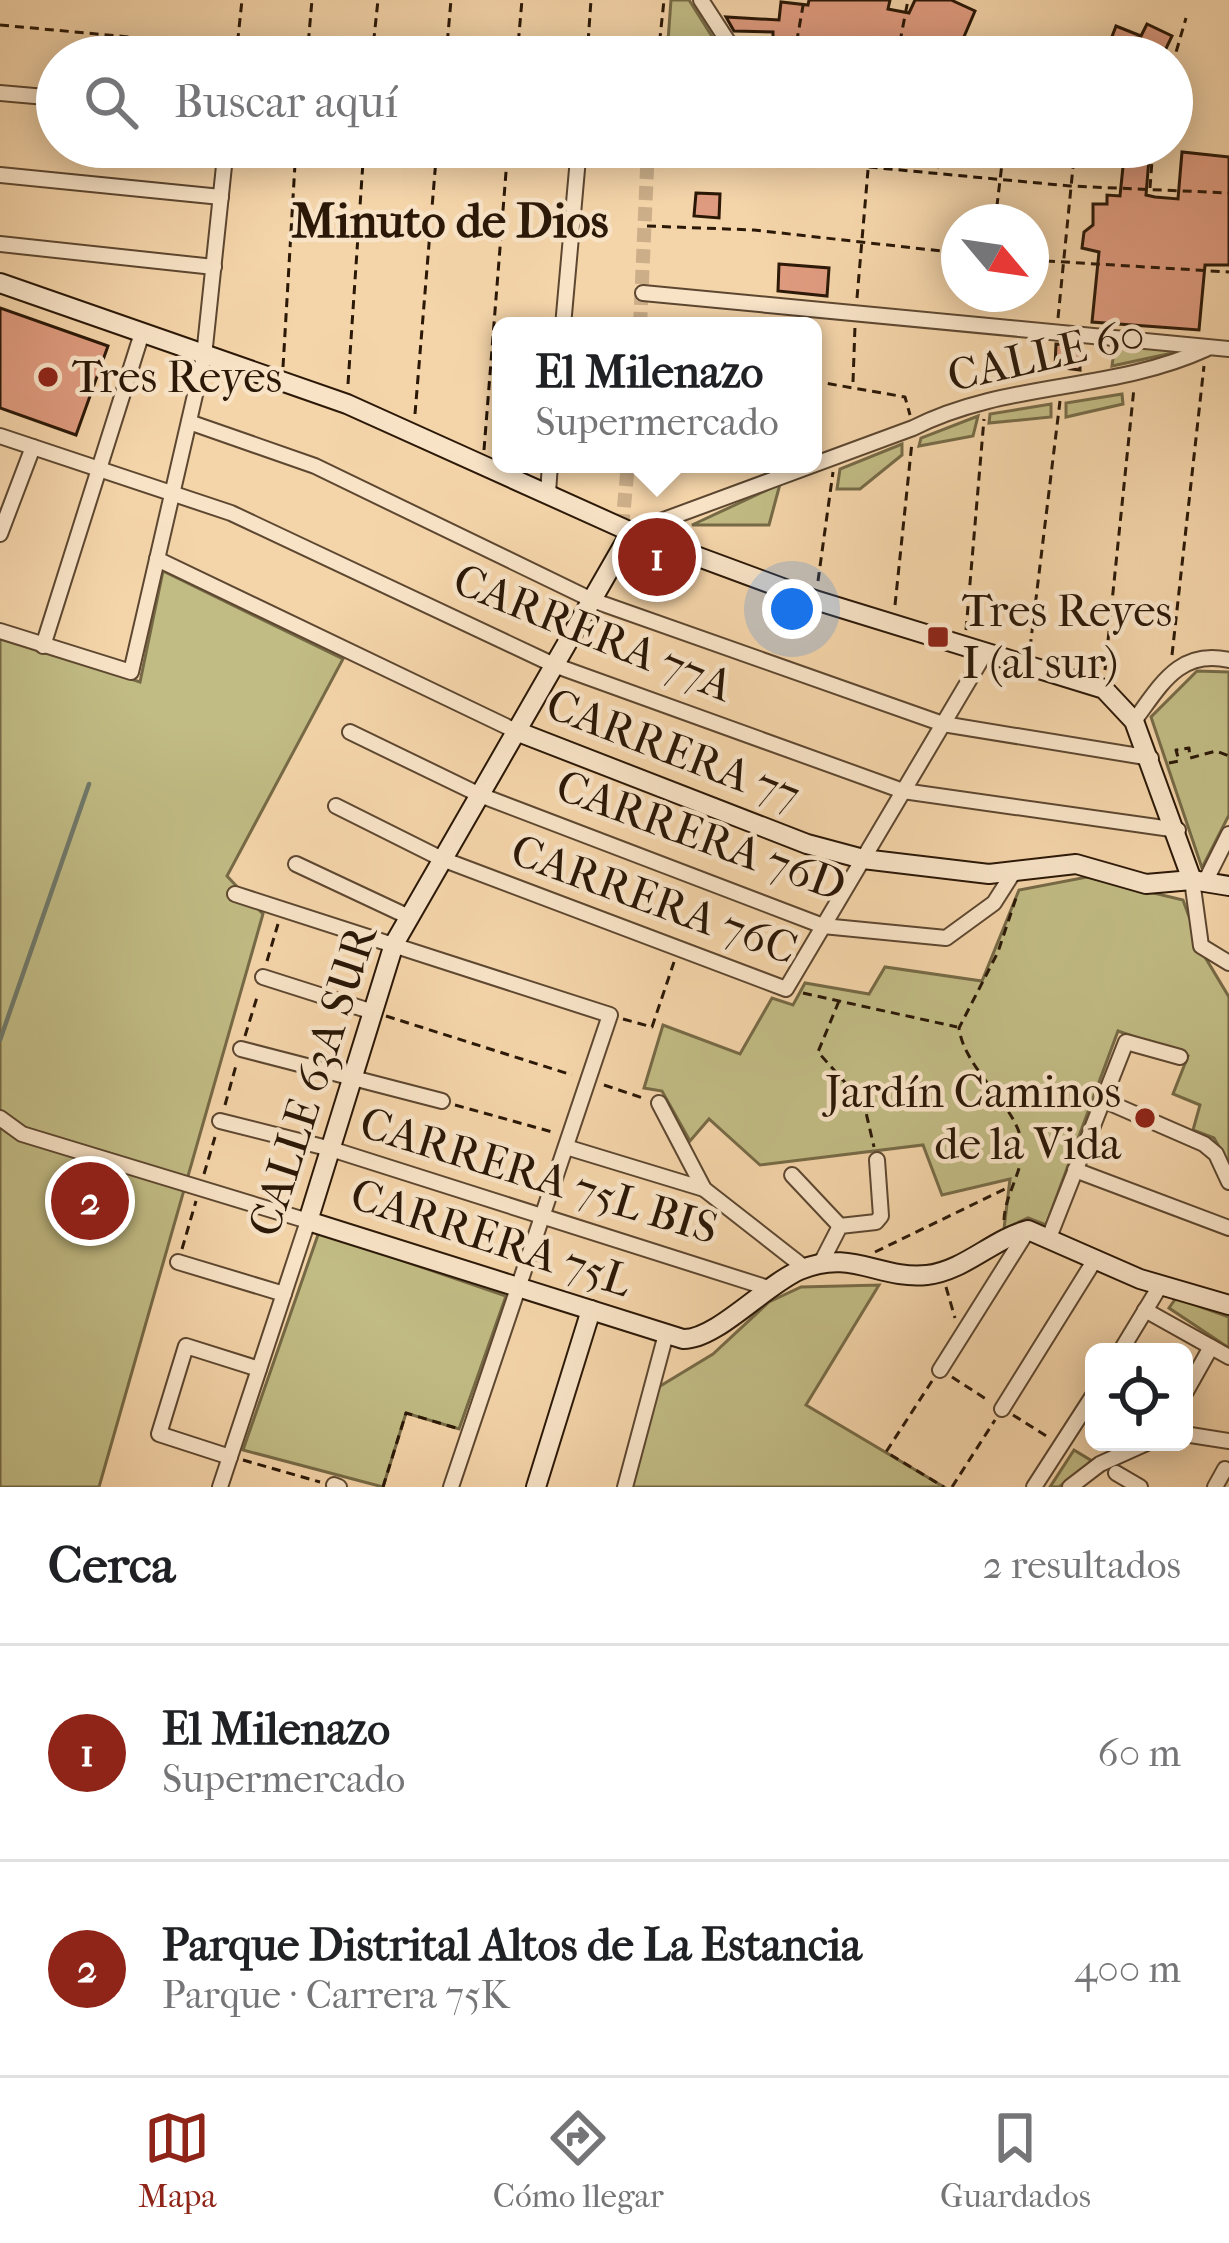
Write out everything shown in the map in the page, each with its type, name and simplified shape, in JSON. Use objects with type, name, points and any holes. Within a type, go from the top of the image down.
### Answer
[{"type":"street","points":[[701,0],[724,36]]},
{"type":"street","points":[[0,93],[36,96]]},
{"type":"street","points":[[0,631],[131,672],[204,356],[224,168]]},
{"type":"street","points":[[564,317],[577,168]]},
{"type":"street","points":[[0,175],[221,197]]},
{"type":"street","points":[[0,244],[214,267]]},
{"type":"street","points":[[0,283],[347,404],[492,468]]},
{"type":"street","points":[[643,293],[1229,349]]},
{"type":"street","points":[[43,646],[142,333]]},
{"type":"street","name":"CALLE 60","points":[[822,463],[985,399],[1136,374],[1206,349]]},
{"type":"street","points":[[189,422],[315,466],[592,600],[943,724],[1150,758]]},
{"type":"street","name":"CARRERA 77A","points":[[0,436],[277,532],[554,665],[903,791],[1178,830]]},
{"type":"street","points":[[0,534],[32,447]]},
{"type":"street","points":[[504,473],[631,532],[815,600],[1104,689],[1134,721],[1199,881],[1198,936],[1206,952],[1229,963]]},
{"type":"street","points":[[548,493],[549,473]]},
{"type":"street","name":"CALLE 60","points":[[631,532],[794,473]]},
{"type":"street","name":"CALLE 63A SUR","points":[[220,1487],[394,944],[631,532]]},
{"type":"street","name":"CARRERA 77","points":[[157,559],[517,731],[808,844],[863,859],[962,872],[1076,863],[1147,884],[1199,881],[1229,886]]},
{"type":"street","points":[[786,989],[943,724],[974,652]]},
{"type":"street","points":[[1134,721],[1169,674],[1187,659],[1229,660]]},
{"type":"street","name":"CARRERA 76D","points":[[350,732],[480,795],[823,926],[946,938],[994,903],[1021,869]]},
{"type":"street","name":"CARRERA 76C","points":[[336,806],[442,860],[786,989]]},
{"type":"street","points":[[1199,881],[1229,834]]},
{"type":"street","points":[[296,864],[409,917]]},
{"type":"street","points":[[236,894],[610,1015],[451,1487]]},
{"type":"street","points":[[263,977],[373,1012]]},
{"type":"street","points":[[1049,1235],[1126,1042],[1180,1058]]},
{"type":"street","points":[[241,1049],[442,1101]]},
{"type":"street","points":[[1103,1100],[1204,1144],[1216,1154],[1229,1182]]},
{"type":"street","points":[[659,1103],[704,1189]]},
{"type":"street","name":"CARRERA 75L","points":[[0,1118],[22,1134],[691,1340],[706,1335],[765,1287]]},
{"type":"street","name":"CARRERA 75L BIS","points":[[220,1121],[331,1149],[765,1287]]},
{"type":"street","points":[[567,1142],[704,1189],[813,1265]]},
{"type":"street","points":[[813,1265],[840,1226],[876,1222],[882,1210],[877,1160]]},
{"type":"street","points":[[1075,1171],[1229,1228]]},
{"type":"street","points":[[792,1174],[840,1226]]},
{"type":"street","points":[[940,1370],[1028,1230]]},
{"type":"street","points":[[765,1287],[813,1265],[855,1261],[897,1273],[942,1271],[1028,1230],[1160,1286],[1229,1305]]},
{"type":"street","points":[[1002,1409],[1096,1258]]},
{"type":"street","points":[[178,1262],[284,1294]]},
{"type":"street","points":[[1125,1343],[1160,1286]]},
{"type":"street","points":[[536,1487],[591,1310]]},
{"type":"street","points":[[1145,1310],[1229,1357]]},
{"type":"street","points":[[625,1487],[666,1334]]},
{"type":"street","points":[[230,1457],[159,1434],[186,1346],[260,1369]]},
{"type":"street","points":[[1193,1379],[1211,1347]]},
{"type":"street","points":[[1034,1487],[1085,1408]]},
{"type":"street","points":[[1193,1436],[1229,1441]]},
{"type":"street","points":[[1070,1487],[1100,1464],[1129,1451]]},
{"type":"street","points":[[1215,1487],[1225,1468]]},
{"type":"street","points":[[1116,1473],[1140,1487]]},
{"type":"path","points":[[238,36],[242,0]]},
{"type":"path","points":[[309,36],[312,0]]},
{"type":"path","points":[[374,36],[378,0]]},
{"type":"path","points":[[448,36],[451,0]]},
{"type":"path","points":[[519,36],[522,0]]},
{"type":"path","points":[[589,36],[592,0]]},
{"type":"path","points":[[660,36],[664,0]]},
{"type":"path","points":[[798,36],[804,0]]},
{"type":"path","points":[[902,36],[908,0]]},
{"type":"path","points":[[1181,36],[1186,18]]},
{"type":"path","points":[[0,25],[118,36]]},
{"type":"path","points":[[282,380],[295,168]]},
{"type":"path","points":[[347,404],[363,168]]},
{"type":"path","points":[[414,431],[435,168]]},
{"type":"path","points":[[495,317],[506,168]]},
{"type":"path","points":[[862,168],[1229,194]]},
{"type":"path","points":[[937,172],[938,168]]},
{"type":"path","points":[[996,204],[1000,168]]},
{"type":"path","points":[[1057,330],[1072,168]]},
{"type":"path","points":[[1150,190],[1152,168]]},
{"type":"path","points":[[853,384],[868,169]]},
{"type":"path","points":[[647,226],[754,230],[941,251]]},
{"type":"path","points":[[1049,262],[1229,272]]},
{"type":"path","points":[[987,323],[988,312]]},
{"type":"path","points":[[1169,674],[1206,349]]},
{"type":"path","points":[[484,464],[492,358]]},
{"type":"path","points":[[1104,689],[1136,374]]},
{"type":"path","points":[[822,382],[904,397],[913,428],[893,627]]},
{"type":"path","points":[[1028,668],[1062,389]]},
{"type":"path","points":[[974,652],[985,399]]},
{"type":"path","points":[[815,600],[835,458]]},
{"type":"path","points":[[1150,758],[1171,764],[1179,761],[1176,751],[1189,748],[1190,758],[1216,751],[1229,756]]},
{"type":"path","points":[[1004,1238],[1009,1187],[1020,1163],[1020,1136],[974,1064],[959,1028],[998,952],[1021,869]]},
{"type":"path","points":[[178,1262],[282,911]]},
{"type":"path","points":[[610,1015],[652,1027],[678,949]]},
{"type":"path","name":"CARRERA 76C","points":[[786,989],[959,1028]]},
{"type":"path","points":[[839,1001],[818,1052],[864,1104],[877,1160]]},
{"type":"path","points":[[373,1012],[659,1103]]},
{"type":"path","points":[[442,1101],[567,1142]]},
{"type":"path","points":[[855,1261],[1009,1187]]},
{"type":"path","points":[[942,1271],[960,1337]]},
{"type":"path","points":[[940,1370],[886,1452],[944,1487]]},
{"type":"path","points":[[952,1487],[1002,1409]]},
{"type":"path","points":[[383,1487],[406,1413],[469,1432]]},
{"type":"path","points":[[230,1457],[337,1486]]},
{"type":"shaded area","points":[[671,0],[689,0],[712,36],[668,36]]},
{"type":"shaded area","points":[[1115,343],[1191,349],[1112,366]]},
{"type":"shaded area","points":[[1122,394],[1123,404],[1066,417],[1066,403]]},
{"type":"shaded area","points":[[1051,404],[1051,417],[989,423],[990,414]]},
{"type":"shaded area","points":[[978,416],[973,436],[919,446],[921,438]]},
{"type":"shaded area","points":[[902,444],[902,455],[860,489],[837,489],[840,469]]},
{"type":"shaded area","points":[[780,484],[769,525],[692,525]]},
{"type":"shaded area","points":[[163,571],[343,659],[227,876],[263,914],[99,1487],[0,1487],[0,636],[140,682]]},
{"type":"shaded area","points":[[1197,671],[1229,672],[1229,815],[1202,868],[1151,717]]},
{"type":"shaded area","points":[[1087,877],[1183,900],[1202,952],[1229,997],[1229,1164],[1214,1138],[1193,1130],[1200,1105],[1173,1094],[1188,1056],[1118,1031],[1046,1225],[1028,1218],[1004,1229],[1010,1179],[942,1195],[923,1145],[760,1165],[709,1119],[690,1141],[662,1091],[644,1088],[663,1025],[740,1054],[772,998],[793,1005],[805,983],[869,994],[885,967],[982,981],[1019,890]]},
{"type":"shaded area","points":[[319,1232],[506,1296],[459,1429],[406,1413],[383,1487],[243,1450]]},
{"type":"shaded area","points":[[879,1285],[806,1405],[944,1487],[631,1487],[657,1388],[713,1354],[769,1302],[801,1287]]},
{"type":"shaded area","points":[[1176,1298],[1229,1317],[1229,1348],[1169,1308]]},
{"type":"shaded area","points":[[1074,1450],[1092,1461],[1059,1487],[1050,1487]]},
{"type":"building","points":[[809,0],[890,0],[888,9],[909,13],[915,0],[951,0],[975,11],[964,36],[773,36],[773,32],[734,31],[726,17],[779,20],[781,2],[808,5]]},
{"type":"building","points":[[1147,24],[1172,36],[1141,36]]},
{"type":"building","points":[[1116,26],[1141,36],[1112,36]]},
{"type":"building","points":[[1193,153],[1229,157],[1229,265],[1205,265],[1199,330],[1092,322],[1099,252],[1082,248],[1084,232],[1093,225],[1093,204],[1107,204],[1107,195],[1120,196],[1123,168],[1148,168],[1146,195],[1178,199],[1181,168],[1193,168]]},
{"type":"building","points":[[696,193],[720,194],[719,218],[694,216]]},
{"type":"building","points":[[779,264],[829,268],[827,296],[778,291]]},
{"type":"building","name":"Tres Reyes","points":[[0,308],[108,346],[76,435],[0,408]]},
{"type":"building","points":[[1056,344],[1080,346],[1080,370],[1055,367]]},
{"type":"waterway","points":[[0,1040],[89,784]]},
{"type":"tunnel","points":[[640,317],[647,168]]},
{"type":"tunnel","points":[[622,528],[627,473]]},
{"type":"place","name":"Tres Reyes","points":[[48,377]]},
{"type":"place","name":"El Milenazo","points":[[657,557]]},
{"type":"place","name":"Tres Reyes I (al sur)","points":[[938,637]]},
{"type":"place","name":"Jardín Caminos de la Vida","points":[[1145,1118]]},
{"type":"place","name":"Parque Distrital Altos de La Estancia","points":[[90,1201]]},
{"type":"district","name":"Minuto de Dios","points":[[450,221]]}]
